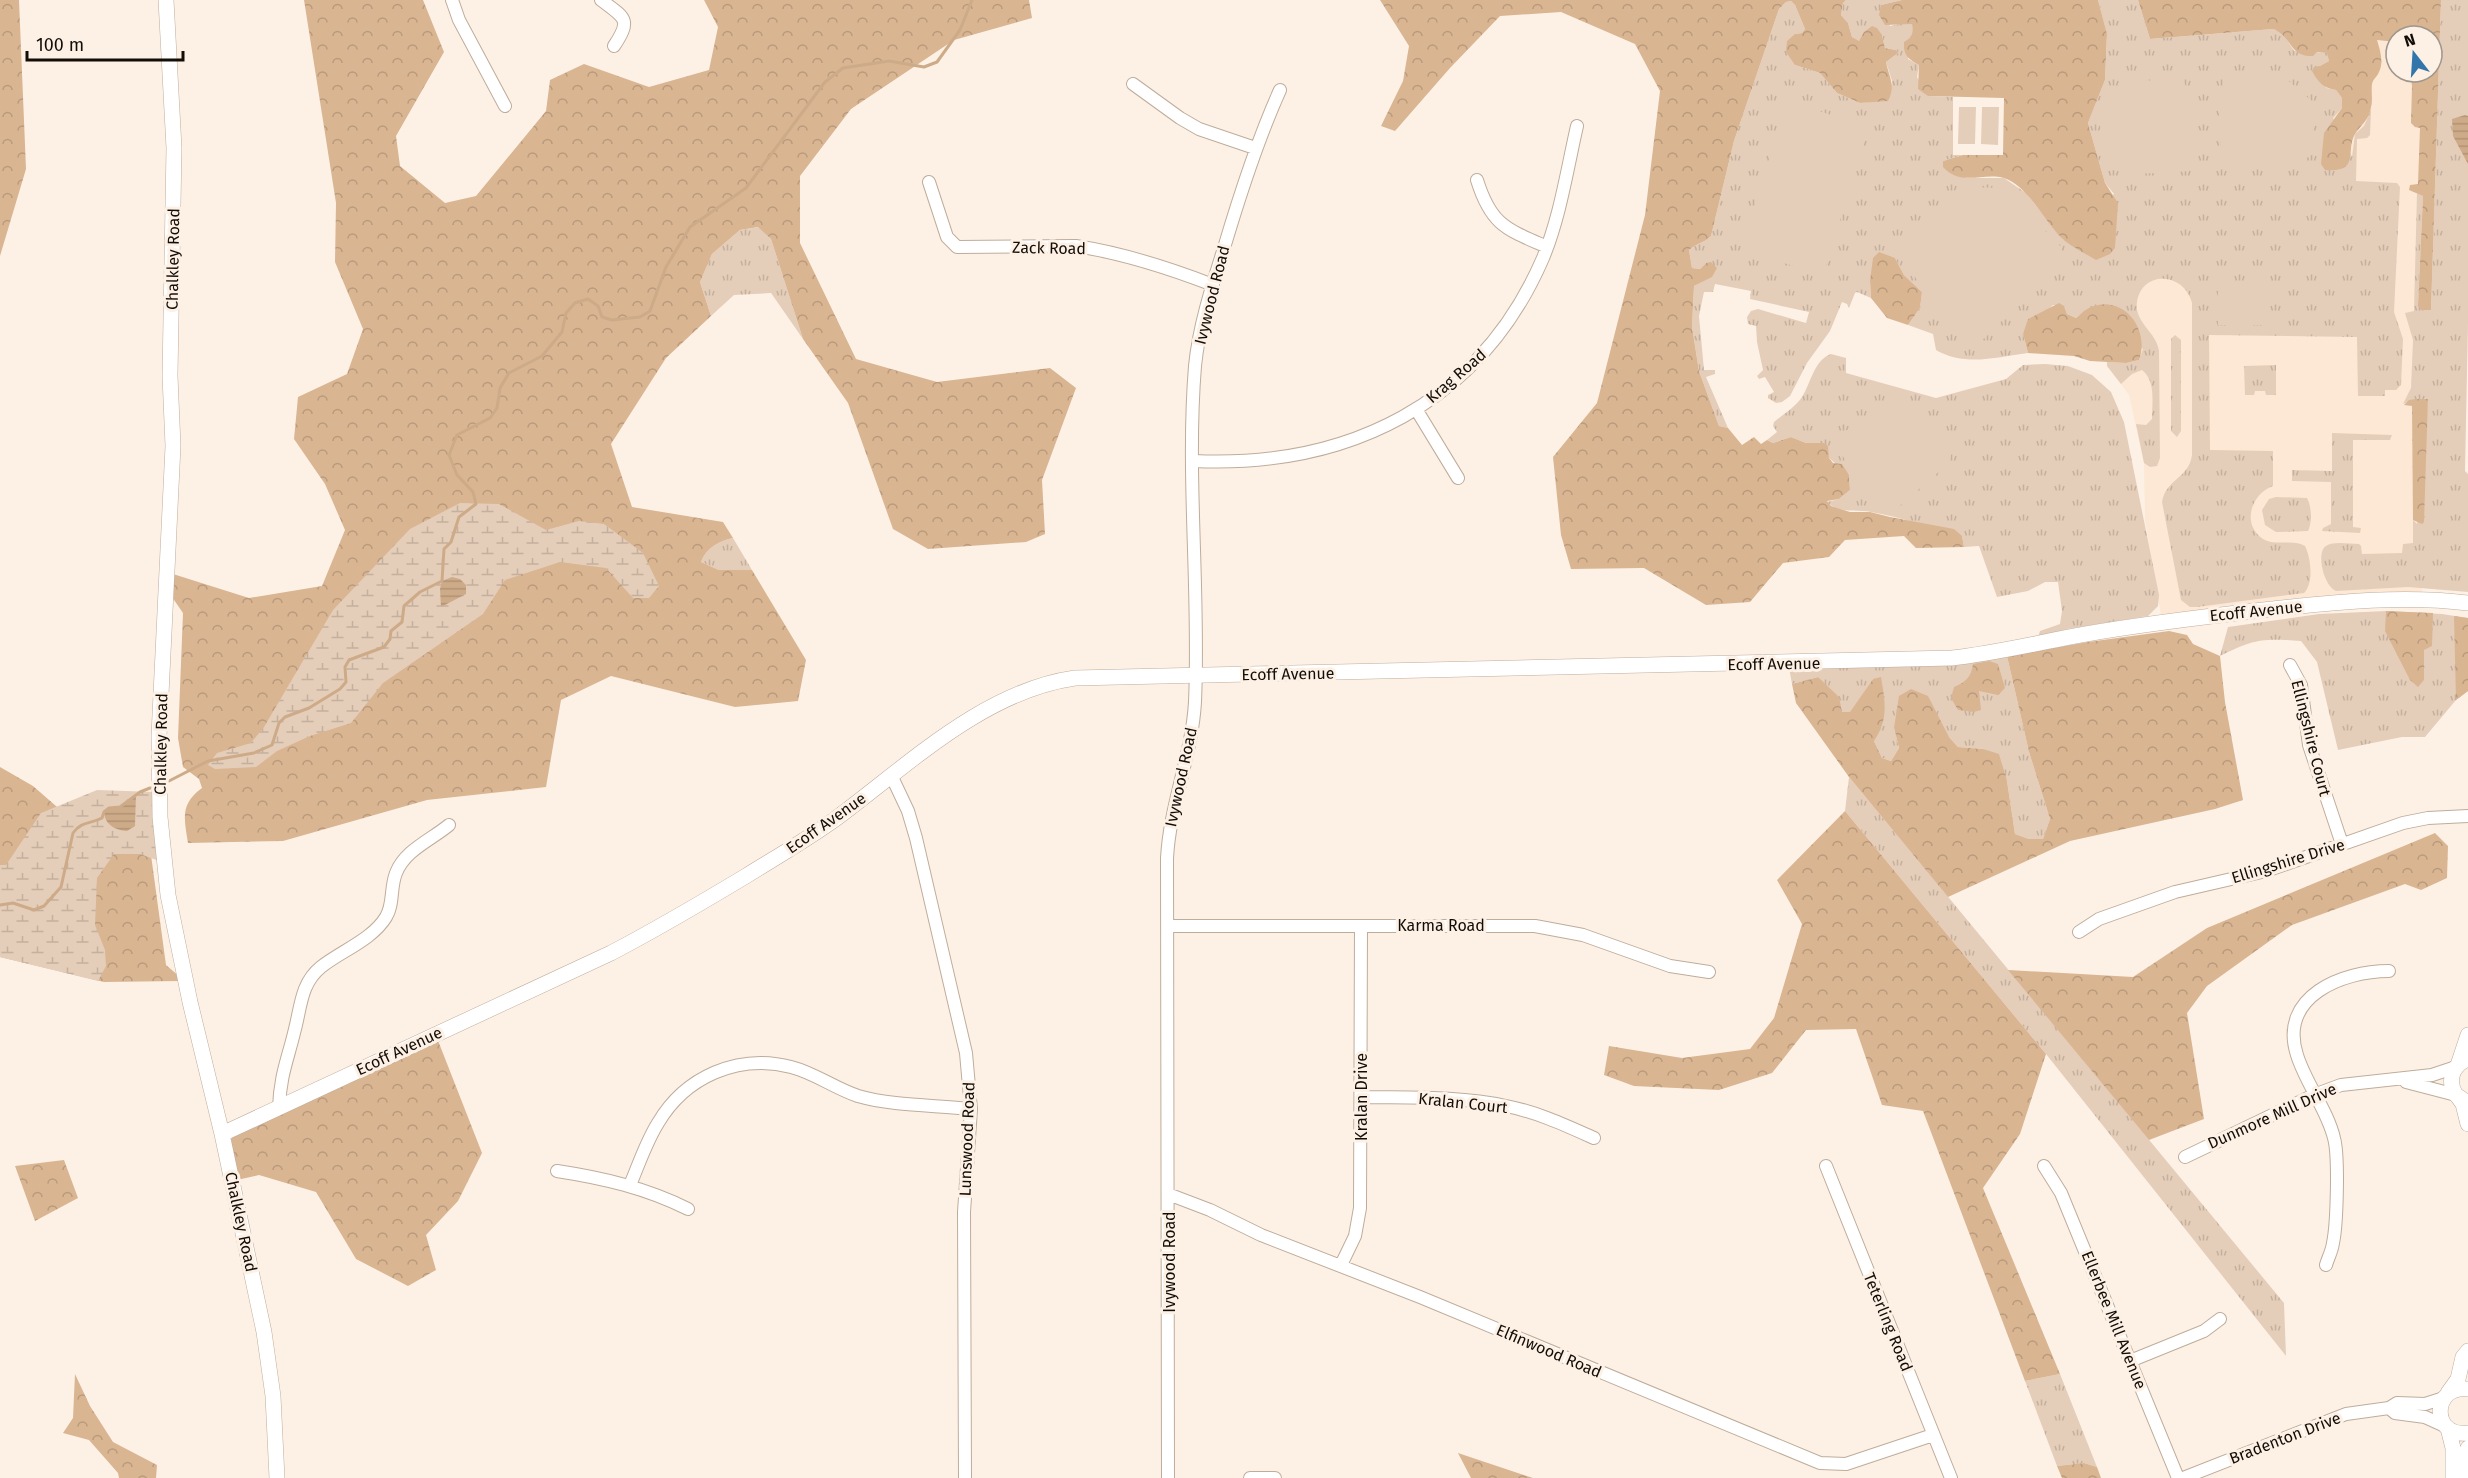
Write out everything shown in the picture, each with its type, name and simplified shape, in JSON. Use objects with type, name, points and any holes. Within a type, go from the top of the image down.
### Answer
[{"type":"street","name":"Chalkley Road","points":[[166,0],[174,145],[170,376],[173,446],[159,736],[160,817],[170,906],[190,1002],[222,1134],[267,1349],[273,1396],[277,1478]]},
{"type":"street","points":[[452,0],[459,20],[505,106]]},
{"type":"street","points":[[601,0],[623,16],[625,21],[625,27],[614,46]]},
{"type":"street","points":[[1133,84],[1199,129],[1255,148]]},
{"type":"street","name":"Ivywood Road","points":[[1168,1478],[1168,844],[1171,821],[1191,735],[1195,676],[1196,364],[1200,333],[1213,285],[1255,148],[1280,90]]},
{"type":"street","name":"Krag Road","points":[[1194,461],[1254,462],[1309,453],[1366,435],[1416,410],[1465,373],[1499,335],[1529,288],[1547,247],[1577,126]]},
{"type":"street","points":[[1477,180],[1483,201],[1495,219],[1514,232],[1547,247]]},
{"type":"street","name":"Zack Road","points":[[929,182],[947,237],[957,247],[1076,246],[1150,264],[1213,285]]},
{"type":"street","points":[[1416,410],[1458,478]]},
{"type":"street","name":"Ecoff Avenue","points":[[222,1134],[655,931],[801,842],[978,716],[1020,692],[1039,685],[1075,678],[1952,658],[2119,628],[2286,608],[2380,599],[2430,599],[2468,603]]},
{"type":"street","name":"Ellingshire Court","points":[[2290,665],[2301,685],[2308,740],[2342,844]]},
{"type":"street","name":"Lunswood Road","points":[[891,776],[908,812],[916,838],[966,1053],[971,1109],[964,1212],[965,1478]]},
{"type":"street","name":"Ellingshire Drive","points":[[2079,932],[2099,919],[2175,892],[2266,871],[2410,822],[2468,816]]},
{"type":"street","points":[[279,1108],[282,1068],[295,1031],[306,986],[321,967],[380,925],[390,907],[392,885],[401,863],[409,854],[449,825]]},
{"type":"street","name":"Karma Road","points":[[1167,926],[1535,926],[1583,935],[1671,966],[1709,972]]},
{"type":"street","name":"Kralan Drive","points":[[1341,1265],[1355,1236],[1360,1208],[1361,926]]},
{"type":"street","points":[[2326,1265],[2333,1243],[2336,1152],[2334,1135],[2298,1058],[2294,1045],[2295,1029],[2303,1006],[2316,990],[2334,981],[2364,972],[2389,971]]},
{"type":"street","points":[[2468,1035],[2460,1064],[2451,1084],[2461,1098],[2468,1124]]},
{"type":"street","points":[[630,1185],[650,1138],[671,1105],[684,1091],[705,1076],[738,1065],[755,1063],[789,1066],[844,1090],[873,1099],[971,1109]]},
{"type":"street","name":"Dunmore Mill Drive","points":[[2185,1157],[2314,1095],[2341,1085],[2437,1074],[2460,1064]]},
{"type":"street","name":"Dunmore Mill Drive","points":[[2396,1080],[2432,1087],[2461,1098]]},
{"type":"street","name":"Kralan Court","points":[[1362,1097],[1452,1098],[1480,1101],[1535,1114],[1594,1138]]},
{"type":"street","name":"Teterling Road","points":[[1826,1166],[1951,1478]]},
{"type":"street","name":"Ellerbee Mill Avenue","points":[[2044,1166],[2061,1193],[2178,1478]]},
{"type":"street","points":[[557,1171],[630,1185],[657,1194],[688,1209]]},
{"type":"street","name":"Elfinwood Road","points":[[1168,1194],[1210,1210],[1261,1235],[1341,1265],[1820,1463],[1846,1464],[1933,1435]]},
{"type":"street","points":[[2130,1361],[2204,1331],[2220,1319]]},
{"type":"street","points":[[2453,1478],[2453,1448],[2440,1409],[2458,1378],[2463,1357],[2468,1351]]},
{"type":"street","points":[[2446,1396],[2458,1389],[2468,1389]]},
{"type":"street","name":"Bradenton Drive","points":[[2183,1478],[2346,1414],[2389,1408],[2397,1403],[2425,1404],[2446,1396]]},
{"type":"street","name":"Bradenton Drive","points":[[2389,1408],[2395,1413],[2425,1417],[2446,1427]]},
{"type":"street","points":[[2446,1427],[2460,1434],[2468,1433]]},
{"type":"street","points":[[2461,1478],[2468,1448]]},
{"type":"street","points":[[1250,1478],[1275,1478]]},
{"type":"shaded area","points":[[2284,28],[2384,40],[2384,84],[2438,84],[2422,595],[2162,621],[2145,520],[2144,463],[2129,395],[2107,366],[2096,260]]},
{"type":"shaded area","points":[[2468,116],[2468,164],[2453,136],[2452,119]]},
{"type":"shaded area","points":[[452,577],[460,579],[466,585],[466,594],[441,607],[442,581]]},
{"type":"shaded area","points":[[136,794],[135,826],[127,831],[111,826],[104,812],[109,808],[121,807]]},
{"type":"green space","points":[[0,0],[19,0],[26,169],[0,256]]},
{"type":"green space","points":[[304,0],[423,0],[444,52],[396,136],[400,166],[445,203],[476,196],[546,111],[550,80],[584,64],[649,87],[709,70],[718,27],[704,0],[1029,0],[1032,18],[954,40],[851,109],[800,176],[800,243],[856,359],[937,382],[1050,368],[1076,388],[1042,480],[1045,534],[1026,542],[928,549],[893,529],[848,403],[803,339],[771,239],[758,227],[740,230],[712,254],[700,282],[711,316],[666,358],[611,444],[632,507],[723,522],[733,538],[714,546],[701,562],[719,570],[752,570],[806,660],[798,701],[735,707],[611,676],[561,700],[546,787],[427,800],[283,841],[188,843],[185,812],[190,800],[202,788],[199,779],[183,767],[178,738],[183,613],[172,597],[173,574],[249,598],[322,586],[345,530],[325,484],[294,439],[298,397],[347,374],[363,329],[335,262],[336,203]]},
{"type":"green space","points":[[1380,0],[1846,0],[1843,3],[1841,15],[1848,23],[1852,37],[1859,41],[1864,32],[1872,26],[1877,28],[1882,35],[1885,48],[1896,50],[1898,53],[1886,62],[1891,82],[1890,96],[1888,101],[1860,103],[1837,93],[1820,73],[1795,65],[1786,52],[1787,41],[1805,29],[1791,1],[1786,2],[1779,9],[1734,141],[1711,236],[1689,250],[1692,268],[1700,269],[1706,263],[1711,262],[1717,268],[1712,277],[1694,286],[1692,327],[1699,371],[1719,426],[1728,428],[1742,445],[1754,437],[1761,444],[1767,440],[1773,443],[1791,437],[1806,443],[1824,443],[1828,446],[1829,458],[1833,463],[1842,464],[1849,475],[1850,490],[1839,499],[1827,501],[1831,506],[1850,512],[1870,512],[1954,529],[1962,536],[1964,547],[1916,548],[1904,536],[1845,540],[1829,557],[1783,563],[1750,602],[1706,605],[1644,568],[1571,569],[1561,535],[1553,457],[1597,403],[1645,215],[1660,91],[1635,44],[1561,12],[1500,16],[1450,68],[1395,131],[1381,126],[1403,81],[1409,46]]},
{"type":"green space","points":[[1846,0],[1902,0],[1881,5],[1890,26],[1908,22],[1912,24],[1913,35],[1908,59],[1919,65],[1917,77],[1928,96],[1953,97],[1953,155],[1963,155],[1943,161],[1966,178],[2004,178],[2026,193],[2064,240],[2114,194],[2105,183],[2088,123],[2105,80],[2107,35],[2098,0],[2138,0],[2150,39],[2273,29],[2282,32],[2294,51],[2328,53],[2329,61],[2320,66],[2326,88],[2336,90],[2342,98],[2342,108],[2333,118],[2352,157],[2355,134],[2364,126],[2371,110],[2370,135],[2367,138],[2357,139],[2356,181],[2397,183],[2400,187],[2394,312],[2403,339],[2401,385],[2396,390],[2385,390],[2385,396],[2358,396],[2357,337],[2209,335],[2210,450],[2273,451],[2273,486],[2265,490],[2254,502],[2251,510],[2252,526],[2256,533],[2268,541],[2305,546],[2309,557],[2310,577],[2304,593],[2197,607],[2190,607],[2181,600],[2162,502],[2168,488],[2187,469],[2192,455],[2192,303],[2188,293],[2181,285],[2172,281],[2154,280],[2147,284],[2140,292],[2137,302],[2139,316],[2154,338],[2159,351],[2160,458],[2157,466],[2150,467],[2144,463],[2136,424],[2146,425],[2152,419],[2152,392],[2149,380],[2142,370],[2132,374],[2121,384],[2107,366],[2107,362],[2126,363],[2139,360],[2143,349],[2087,309],[2076,318],[2067,314],[2064,306],[2053,305],[2023,334],[2028,353],[1981,359],[1947,355],[1936,350],[1933,334],[1908,325],[1920,308],[1922,292],[1904,275],[1895,258],[1870,281],[1871,298],[1857,292],[1849,308],[1842,302],[1830,331],[1807,363],[1790,396],[1782,402],[1776,403],[1768,398],[1768,395],[1774,392],[1765,377],[1759,379],[1757,376],[1763,370],[1756,326],[1748,324],[1747,317],[1751,311],[1758,309],[1806,323],[1809,312],[1750,299],[1751,291],[1715,284],[1713,292],[1704,292],[1699,316],[1704,370],[1715,370],[1715,374],[1706,377],[1728,428],[1719,426],[1699,371],[1692,327],[1694,286],[1711,277],[1706,263],[1700,269],[1692,268],[1689,250],[1711,236],[1734,141],[1779,9],[1786,2],[1791,1],[1795,5],[1805,29],[1802,33],[1795,34],[1795,65],[1820,73],[1837,93],[1860,103],[1888,100],[1892,81],[1886,62],[1898,53],[1896,50],[1885,48],[1882,35],[1858,41],[1852,37],[1848,23],[1841,15],[1843,3]]},
{"type":"green space","points":[[1902,0],[2098,0],[2107,34],[2105,80],[2088,123],[2105,183],[2118,203],[2115,248],[2110,254],[2096,260],[2076,249],[2058,234],[2022,189],[2004,178],[1965,178],[1950,173],[1943,167],[1943,161],[1963,155],[2003,155],[2004,98],[1928,96],[1918,89],[1919,65],[1907,56],[1904,50],[1904,42],[1912,35],[1912,24],[1885,25],[1879,15],[1881,5]]},
{"type":"green space","points":[[2138,0],[2441,0],[2440,24],[2384,24],[2384,41],[2377,40],[2381,64],[2372,84],[2372,104],[2369,115],[2352,140],[2348,164],[2336,170],[2325,170],[2321,164],[2324,133],[2342,108],[2342,98],[2336,90],[2321,84],[2312,71],[2314,67],[2329,61],[2327,53],[2317,52],[2313,56],[2299,53],[2284,36],[2273,29],[2150,39]]},
{"type":"green space","points":[[2441,0],[2468,0],[2468,323],[2465,471],[2468,474],[2468,592],[2408,587],[2336,591],[2331,588],[2322,568],[2323,549],[2326,546],[2337,543],[2359,544],[2362,554],[2402,553],[2403,544],[2413,543],[2413,520],[2417,524],[2428,399],[2415,399],[2403,404],[2411,388],[2413,340],[2405,313],[2414,311],[2417,193],[2423,196],[2418,306],[2431,309],[2438,84],[2444,84],[2444,24],[2440,24]]},
{"type":"green space","points":[[2278,72],[2313,102],[2315,153],[2285,165],[2230,169],[2222,162],[2220,129],[2221,96],[2227,75]]},
{"type":"green space","points":[[2181,78],[2193,108],[2195,164],[2188,171],[2156,173],[2120,172],[2102,166],[2100,115],[2131,82]]},
{"type":"green space","points":[[2412,84],[2438,84],[2431,310],[2421,310],[2418,306],[2423,196],[2409,190],[2410,185],[2418,184],[2420,128],[2411,123]]},
{"type":"green space","points":[[1787,101],[1869,127],[1823,275],[1741,250]]},
{"type":"green space","points":[[1959,107],[1976,107],[1975,144],[1958,144]]},
{"type":"green space","points":[[1982,107],[1999,107],[1998,145],[1981,144]]},
{"type":"green space","points":[[1959,187],[2004,188],[2062,248],[2061,261],[1985,338],[1976,341],[1962,337],[1897,254],[1895,241]]},
{"type":"green space","points":[[759,227],[771,239],[803,339],[771,293],[734,295],[711,316],[700,282],[712,254],[740,230]]},
{"type":"green space","points":[[1879,252],[1895,258],[1904,275],[1922,292],[1920,308],[1908,325],[1887,318],[1871,298],[1870,281],[1873,258]]},
{"type":"green space","points":[[2218,288],[2265,288],[2265,325],[2218,325]]},
{"type":"green space","points":[[2059,303],[2064,306],[2067,314],[2076,318],[2087,309],[2099,305],[2111,305],[2122,309],[2137,325],[2141,336],[2142,348],[2139,360],[2126,363],[2090,361],[2074,356],[2028,353],[2023,334],[2028,319]]},
{"type":"green space","points":[[2175,335],[2181,340],[2181,431],[2177,437],[2171,431],[2171,339]]},
{"type":"green space","points":[[1831,354],[1846,358],[1846,373],[1936,398],[2006,379],[2023,365],[2068,366],[2092,375],[2111,392],[2124,422],[2159,595],[2158,606],[2148,616],[2067,629],[2038,637],[2040,631],[2060,624],[2062,611],[2058,582],[2045,582],[2028,591],[1997,597],[1979,546],[1964,547],[1962,536],[1894,517],[1865,511],[1842,510],[1832,506],[1827,502],[1839,499],[1850,490],[1849,475],[1829,458],[1824,443],[1806,443],[1791,437],[1773,443],[1767,440],[1777,432],[1773,426],[1774,422],[1799,401],[1821,361]]},
{"type":"green space","points":[[2276,365],[2276,395],[2266,395],[2265,391],[2255,391],[2254,395],[2245,395],[2244,366]]},
{"type":"green space","points":[[2428,399],[2424,522],[2422,524],[2413,520],[2412,406],[2404,405],[2409,400]]},
{"type":"green space","points":[[1880,407],[1919,411],[1952,451],[1949,463],[1895,510],[1883,512],[1878,509],[1838,449],[1837,437]]},
{"type":"green space","points":[[2332,433],[2392,435],[2390,440],[2353,440],[2353,527],[2361,528],[2360,533],[2322,531],[2331,524],[2331,482],[2292,481],[2292,470],[2332,471]]},
{"type":"green space","points":[[2276,497],[2307,498],[2311,515],[2308,531],[2276,532],[2265,525],[2262,510],[2269,499]]},
{"type":"green space","points":[[460,503],[499,504],[546,530],[579,521],[604,524],[643,553],[659,586],[649,598],[633,598],[606,568],[560,562],[505,580],[483,614],[383,683],[351,723],[310,736],[277,751],[256,767],[215,769],[208,765],[217,753],[251,743],[264,727],[333,610],[410,529]]},
{"type":"green space","points":[[733,538],[752,570],[719,570],[701,562],[714,546]]},
{"type":"green space","points":[[2386,611],[2468,618],[2468,691],[2456,700],[2425,737],[2402,737],[2338,750],[2317,662],[2301,641],[2259,641],[2220,656],[2228,627],[2319,614]]},
{"type":"green space","points":[[2386,611],[2433,613],[2432,646],[2424,650],[2424,680],[2418,687],[2410,680],[2385,631]]},
{"type":"green space","points":[[2454,616],[2468,618],[2468,691],[2456,700]]},
{"type":"green space","points":[[2169,631],[2187,635],[2193,644],[2220,656],[2225,702],[2243,800],[2215,809],[2070,841],[1948,897],[1849,777],[1796,703],[1792,684],[1818,677],[1839,697],[1842,712],[1850,712],[1873,679],[1881,677],[1884,718],[1874,741],[1882,758],[1891,761],[1899,748],[1894,728],[1899,696],[1911,689],[1928,696],[1949,737],[1958,747],[1983,749],[1999,754],[2007,781],[2015,834],[2029,839],[2043,839],[2050,819],[2029,752],[2007,656]]},
{"type":"green space","points":[[2007,656],[2029,752],[2050,819],[2043,839],[2029,839],[2015,834],[2007,781],[1983,749],[1958,747],[1949,737],[1894,728],[1899,748],[1891,761],[1882,758],[1874,741],[1873,679],[1851,712],[1842,712],[1818,677],[1792,684],[1789,668]]},
{"type":"green space","points":[[1989,661],[1998,664],[2005,688],[1998,695],[1979,691],[1981,710],[1974,712],[1958,710],[1951,698],[1954,687],[1967,678],[1973,664]]},
{"type":"green space","points":[[0,767],[33,786],[64,813],[0,880]]},
{"type":"green space","points":[[1849,777],[2284,1303],[2286,1356],[2046,1054],[1845,811]]},
{"type":"green space","points":[[97,790],[155,792],[159,861],[140,854],[114,854],[97,878],[95,925],[105,950],[106,966],[98,981],[0,957],[0,865],[6,865],[41,813]]},
{"type":"green space","points":[[1845,811],[2046,1054],[2020,1134],[1983,1188],[2060,1374],[2025,1381],[1923,1111],[1882,1105],[1856,1029],[1806,1030],[1772,1073],[1719,1090],[1634,1086],[1604,1075],[1609,1046],[1682,1058],[1750,1049],[1774,1018],[1802,924],[1777,880]]},
{"type":"green space","points":[[2435,833],[2448,846],[2447,878],[2421,890],[2405,884],[2292,925],[2207,986],[2187,1013],[2204,1119],[2149,1140],[2008,970],[2133,977],[2207,928]]},
{"type":"green space","points":[[96,848],[151,855],[166,965],[180,977],[181,981],[104,982],[0,957],[0,939]]},
{"type":"green space","points":[[437,1038],[482,1153],[458,1201],[426,1235],[436,1270],[408,1286],[356,1259],[316,1192],[259,1175],[237,1180],[231,1139],[238,1132]]},
{"type":"green space","points":[[64,1160],[78,1198],[35,1221],[15,1166]]},
{"type":"green space","points":[[75,1374],[90,1406],[113,1442],[157,1465],[156,1478],[119,1478],[118,1473],[89,1440],[63,1433],[73,1418]]},
{"type":"green space","points":[[2060,1374],[2097,1467],[2084,1463],[2057,1466],[2025,1381]]},
{"type":"green space","points":[[1458,1453],[1533,1478],[1471,1478]]},
{"type":"green space","points":[[2084,1463],[2097,1467],[2101,1478],[2062,1478],[2057,1466]]},
{"type":"waterway","points":[[169,781],[208,761],[254,753],[272,745],[279,723],[285,717],[309,708],[340,689],[346,682],[345,667],[349,660],[384,647],[390,639],[391,631],[402,622],[404,606],[420,592],[442,581],[444,549],[451,542],[459,517],[476,504],[473,492],[457,475],[449,455],[457,435],[490,418],[497,408],[500,388],[509,373],[542,356],[562,332],[566,313],[575,303],[588,299],[598,306],[602,317],[612,320],[640,317],[650,311],[666,267],[690,227],[746,188],[825,82],[843,68],[889,61],[924,67],[937,62],[960,30],[972,0]]},
{"type":"waterway","points":[[0,905],[13,903],[34,910],[44,906],[61,887],[73,833],[76,829],[102,818],[104,812],[109,808],[120,807],[140,792],[150,788]]}]
